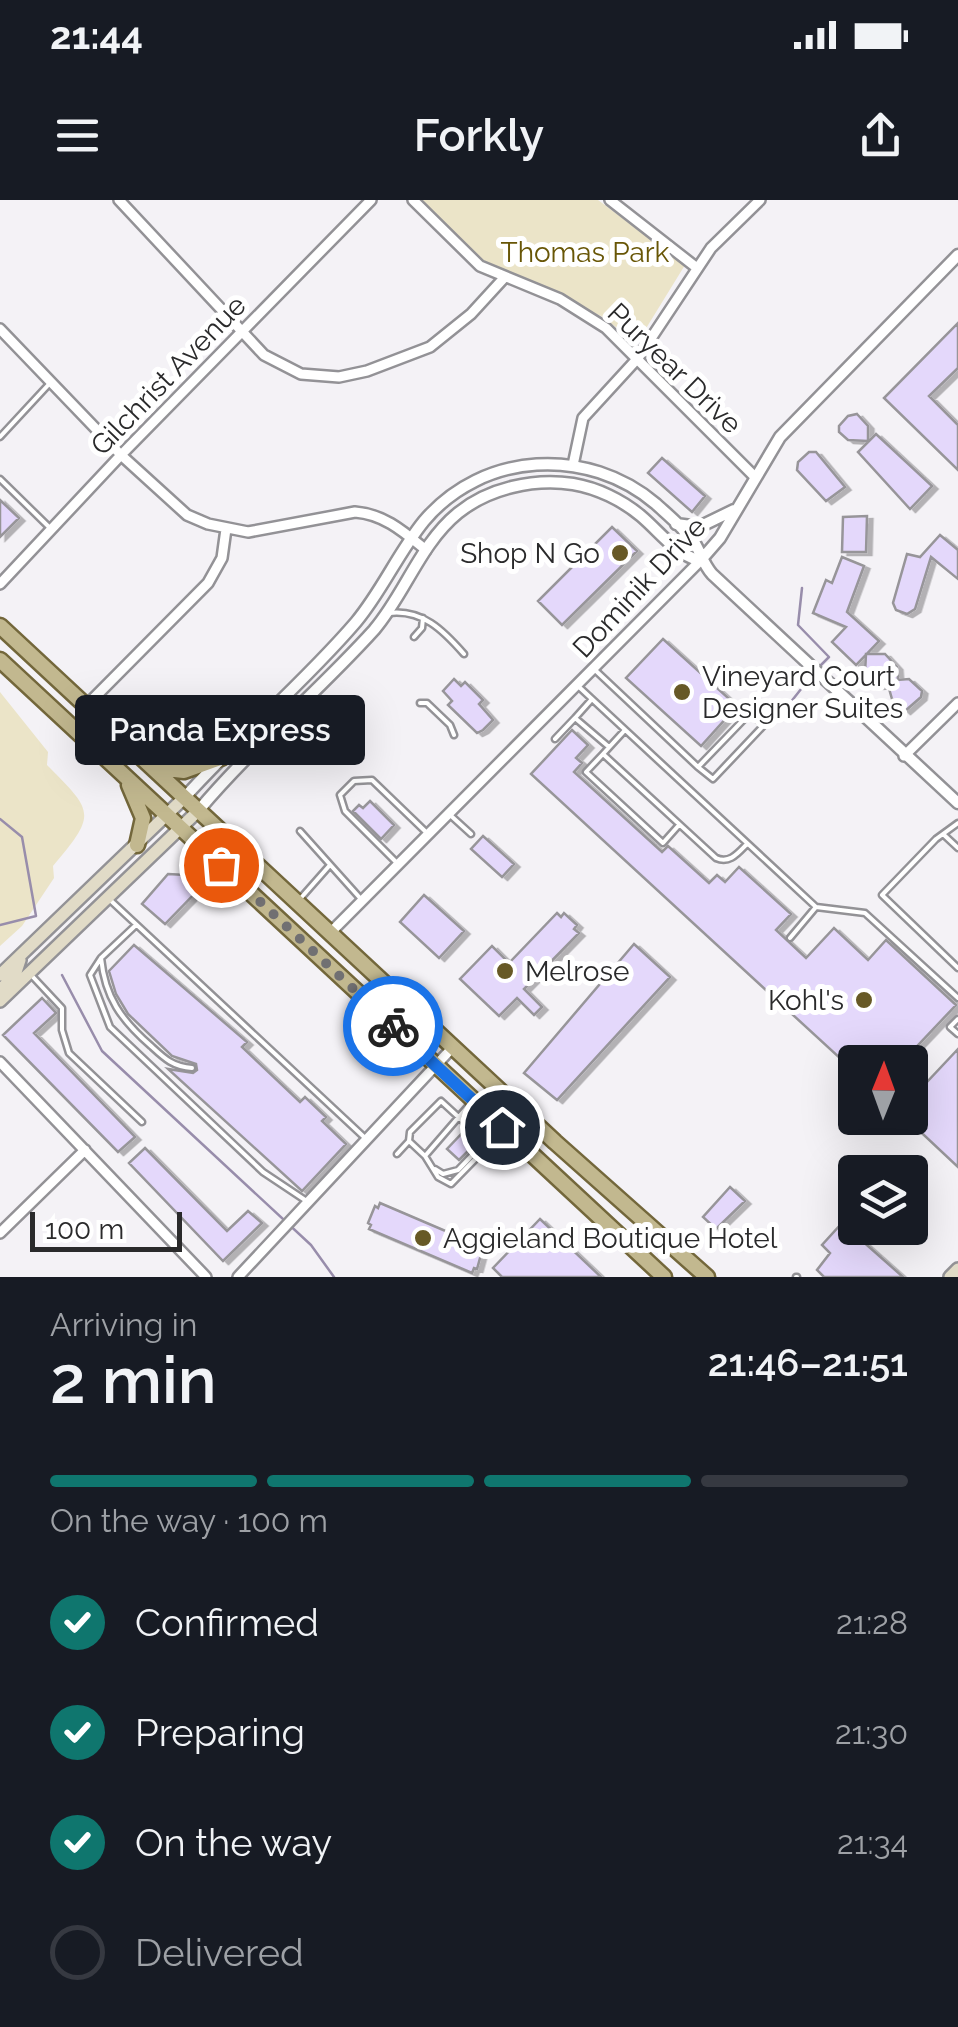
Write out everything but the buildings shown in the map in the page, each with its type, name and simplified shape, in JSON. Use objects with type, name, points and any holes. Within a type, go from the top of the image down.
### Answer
[{"type":"main road","points":[[0,626],[707,1277]]},
{"type":"main road","points":[[0,660],[664,1277]]},
{"type":"main road","points":[[154,767],[184,771],[223,756]]},
{"type":"main road","points":[[124,776],[142,818],[137,845]]},
{"type":"main road","points":[[0,975],[185,797]]},
{"type":"main road","points":[[0,1001],[198,810]]},
{"type":"main road","points":[[0,990],[15,975],[21,956]]},
{"type":"main road","points":[[950,1277],[958,1270]]},
{"type":"street","points":[[119,200],[264,355],[312,376],[339,377],[367,371],[430,347],[471,314],[504,278]]},
{"type":"street","name":"Gilchrist Avenue","points":[[0,584],[372,200]]},
{"type":"street","name":"Puryear Drive","points":[[412,200],[480,266],[586,314],[638,358],[754,476]]},
{"type":"street","points":[[610,200],[697,268]]},
{"type":"street","points":[[572,465],[583,418],[638,358],[711,248],[760,200]]},
{"type":"street","name":"Dominik Drive","points":[[330,933],[700,561],[720,538],[780,436],[958,254]]},
{"type":"street","points":[[0,329],[121,455],[187,515],[226,529],[248,532],[355,512],[382,518],[426,550]]},
{"type":"street","points":[[185,797],[355,623],[412,538],[438,507],[478,479],[533,464],[572,465],[625,482],[658,506],[694,542],[700,561],[958,804]]},
{"type":"street","points":[[198,810],[354,652],[386,613],[426,550],[458,513],[479,499],[519,485],[562,483],[611,496],[641,516],[682,556],[700,561]]},
{"type":"street","points":[[676,524],[699,527],[735,510]]},
{"type":"street","points":[[87,706],[208,583],[222,558],[226,529]]},
{"type":"street","points":[[904,756],[958,703]]},
{"type":"street","points":[[238,1277],[453,1047]]},
{"type":"street","points":[[0,1062],[206,1277]]},
{"type":"street","points":[[0,1233],[86,1150]]},
{"type":"lane","points":[[0,437],[51,382]]},
{"type":"lane","points":[[0,479],[51,529]]},
{"type":"lane","points":[[386,613],[413,613],[423,618],[444,631],[464,654]]},
{"type":"lane","points":[[414,637],[422,628],[423,618]]},
{"type":"lane","points":[[594,668],[698,767],[713,779],[764,725],[750,713],[698,767]]},
{"type":"lane","points":[[577,685],[816,907],[864,913],[958,998]]},
{"type":"lane","points":[[556,739],[592,699]]},
{"type":"lane","points":[[420,702],[427,702],[450,725],[454,735]]},
{"type":"lane","points":[[576,718],[609,747]]},
{"type":"lane","points":[[625,730],[586,772],[662,843],[680,825]]},
{"type":"lane","points":[[603,754],[722,861],[734,858],[748,844]]},
{"type":"lane","points":[[398,864],[345,811],[340,795],[354,781],[372,780],[428,834]]},
{"type":"lane","points":[[449,814],[471,834]]},
{"type":"lane","points":[[958,823],[882,895],[958,968]]},
{"type":"lane","points":[[300,830],[362,901]]},
{"type":"lane","points":[[944,834],[958,848]]},
{"type":"lane","points":[[296,902],[330,865]]},
{"type":"lane","points":[[108,898],[367,1140]]},
{"type":"lane","points":[[790,938],[816,907]]},
{"type":"lane","points":[[136,925],[101,958],[90,975],[110,1026],[263,1172],[307,1206]]},
{"type":"lane","points":[[101,958],[103,980],[123,1021],[172,1064],[192,1068]]},
{"type":"lane","points":[[30,973],[62,1008],[62,1030],[69,1053],[142,1122]]},
{"type":"lane","points":[[958,1018],[950,1027],[958,1034]]},
{"type":"lane","points":[[424,1156],[474,1100]]},
{"type":"lane","points":[[396,1154],[409,1141],[410,1132],[441,1101],[488,1145],[451,1184],[438,1177],[409,1141]]},
{"type":"lane","points":[[435,1170],[454,1173],[485,1142]]},
{"type":"green space","name":"Thomas Park","points":[[413,200],[598,200],[685,265],[637,343],[601,316],[510,278],[481,261]]},
{"type":"green space","points":[[0,692],[48,752],[47,765],[74,793],[84,814],[77,835],[53,866],[54,878],[22,926],[0,946]]},
{"type":"waterway","points":[[802,588],[798,625],[829,657],[818,668]]},
{"type":"waterway","points":[[786,708],[813,674]]},
{"type":"waterway","points":[[0,819],[22,837],[36,916],[0,925]]},
{"type":"waterway","points":[[62,975],[102,1051],[311,1245],[334,1277]]},
{"type":"way so far","points":[[221,865],[393,1026]]},
{"type":"place","name":"Shop N Go","points":[[620,553]]},
{"type":"place","name":"Vineyard Court Designer Suites","points":[[682,692]]},
{"type":"place","name":"Panda Express","points":[[221,865]]},
{"type":"place","name":"Melrose","points":[[505,971]]},
{"type":"place","name":"Kohl's","points":[[864,1000]]},
{"type":"place","name":"Aggieland Boutique Hotel","points":[[423,1238]]},
{"type":"route","points":[[393,1026],[502,1127]]}]
